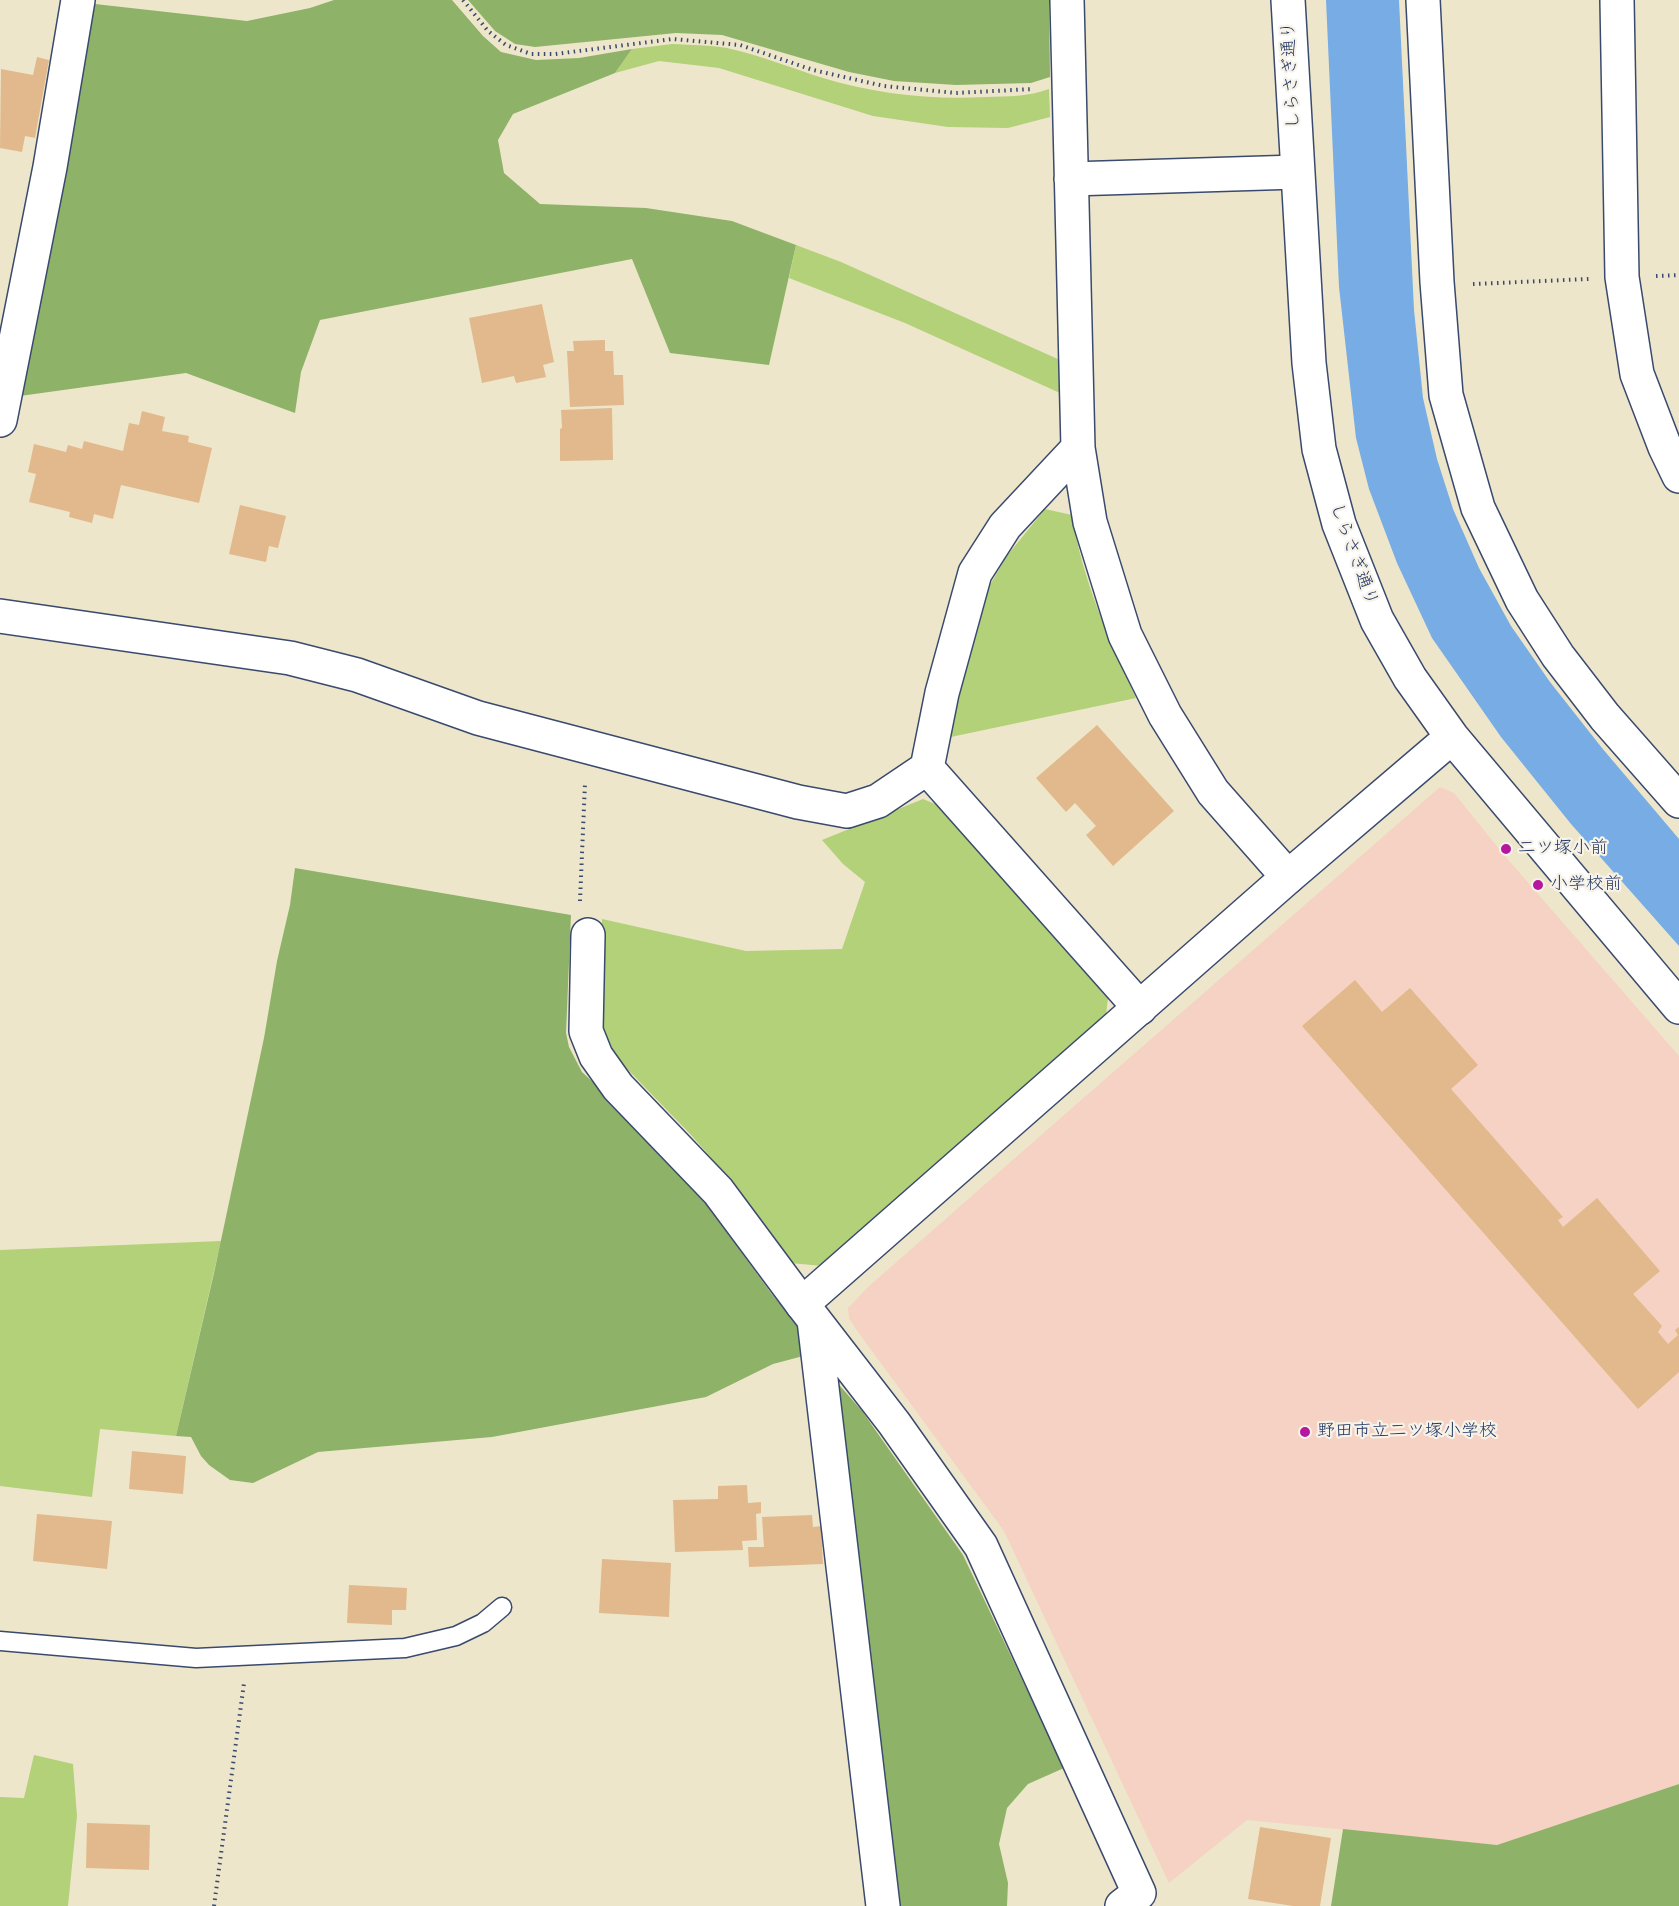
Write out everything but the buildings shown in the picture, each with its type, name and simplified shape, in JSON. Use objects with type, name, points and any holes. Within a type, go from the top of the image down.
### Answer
[{"type":"street","points":[[0,420],[50,167],[78,0]]},
{"type":"street","points":[[1067,0],[1078,448],[1090,522],[1125,635],[1165,715],[1213,792],[1288,877]]},
{"type":"street","name":"しらさぎ通り","points":[[1288,0],[1309,363],[1319,449],[1336,513],[1377,620],[1410,678],[1452,737],[1679,1007]]},
{"type":"street","points":[[1423,0],[1437,282],[1446,396],[1478,508],[1522,600],[1558,656],[1605,717],[1679,801]]},
{"type":"street","points":[[1617,0],[1622,277],[1637,374],[1665,447],[1679,476]]},
{"type":"street","points":[[1071,179],[1297,172]]},
{"type":"street","points":[[0,616],[290,658],[357,675],[478,718],[798,802],[847,811],[878,801],[927,768],[942,693],[975,573],[1005,526],[1078,448]]},
{"type":"street","points":[[808,1312],[1140,1008],[1288,877],[1452,737]]},
{"type":"street","points":[[927,768],[1140,1008]]},
{"type":"street","points":[[588,935],[586,1031],[596,1056],[618,1087],[718,1191],[894,1423],[981,1546],[1139,1893],[1122,1906]]},
{"type":"street","points":[[808,1312],[884,1906]]},
{"type":"lane","points":[[0,1641],[196,1658],[405,1648],[456,1636],[483,1623],[502,1607]]},
{"type":"path","points":[[462,0],[488,31],[506,45],[531,54],[555,54],[673,39],[740,45],[813,70],[884,86],[956,93],[1030,90],[1069,76]]},
{"type":"path","points":[[1466,285],[1679,275]]},
{"type":"path","points":[[587,746],[579,918],[588,935]]},
{"type":"path","points":[[214,1906],[248,1656]]},
{"type":"shaded area","name":"野田市立二ツ塚小学校","points":[[1440,787],[1454,793],[1504,855],[1679,1056],[1679,1784],[1497,1845],[1247,1820],[1169,1883],[1004,1531],[858,1332],[849,1318],[848,1308],[868,1287]]},
{"type":"green space","points":[[334,0],[452,0],[483,36],[501,52],[536,60],[579,58],[632,49],[615,73],[513,114],[498,140],[504,173],[540,204],[646,208],[732,221],[796,245],[769,365],[670,353],[632,259],[320,320],[301,372],[295,413],[186,373],[20,396],[95,4],[247,21],[310,8]]},
{"type":"green space","points":[[468,0],[1049,0],[1050,77],[1031,83],[956,85],[894,81],[849,72],[722,35],[676,33],[535,47],[515,44],[495,31]]},
{"type":"green space","points":[[672,44],[727,48],[843,84],[904,95],[965,98],[1026,95],[1049,89],[1050,117],[1008,128],[948,127],[873,116],[719,68],[659,61],[615,73],[632,49]]},
{"type":"green space","points":[[796,245],[841,262],[1060,360],[1060,393],[905,323],[789,278]]},
{"type":"green space","points":[[1045,509],[1072,515],[1082,562],[1090,586],[1136,698],[946,738],[990,585],[1006,557]]},
{"type":"green space","points":[[923,799],[935,804],[950,818],[1108,998],[1106,1015],[823,1266],[790,1263],[740,1191],[692,1136],[607,1048],[600,1032],[602,919],[746,951],[842,949],[865,882],[843,864],[822,840]]},
{"type":"green space","points":[[295,868],[571,915],[566,1033],[569,1047],[582,1072],[634,1120],[695,1189],[771,1293],[806,1336],[807,1355],[773,1364],[706,1397],[492,1437],[318,1452],[253,1483],[230,1480],[209,1465],[201,1456],[191,1437],[176,1436],[214,1273],[264,1038]]},
{"type":"green space","points":[[221,1241],[176,1436],[100,1429],[92,1497],[0,1486],[0,1250]]},
{"type":"green space","points":[[827,1371],[862,1411],[963,1555],[1064,1768],[1028,1784],[1007,1808],[999,1844],[1008,1883],[1007,1906],[892,1906]]},
{"type":"green space","points":[[34,1755],[73,1764],[77,1816],[68,1906],[0,1906],[0,1797],[24,1798]]},
{"type":"green space","points":[[1679,1784],[1679,1906],[1331,1906],[1343,1829],[1497,1845]]},
{"type":"water","points":[[1326,0],[1399,0],[1414,310],[1423,398],[1437,459],[1453,509],[1479,568],[1511,626],[1550,682],[1602,748],[1679,839],[1679,946],[1571,824],[1501,737],[1432,638],[1397,563],[1369,489],[1356,438],[1339,287]]},
{"type":"place","name":"二ツ塚小前","points":[[1506,849]]},
{"type":"place","name":"小学校前","points":[[1538,885]]},
{"type":"place","name":"野田市立二ツ塚小学校","points":[[1305,1432]]}]
